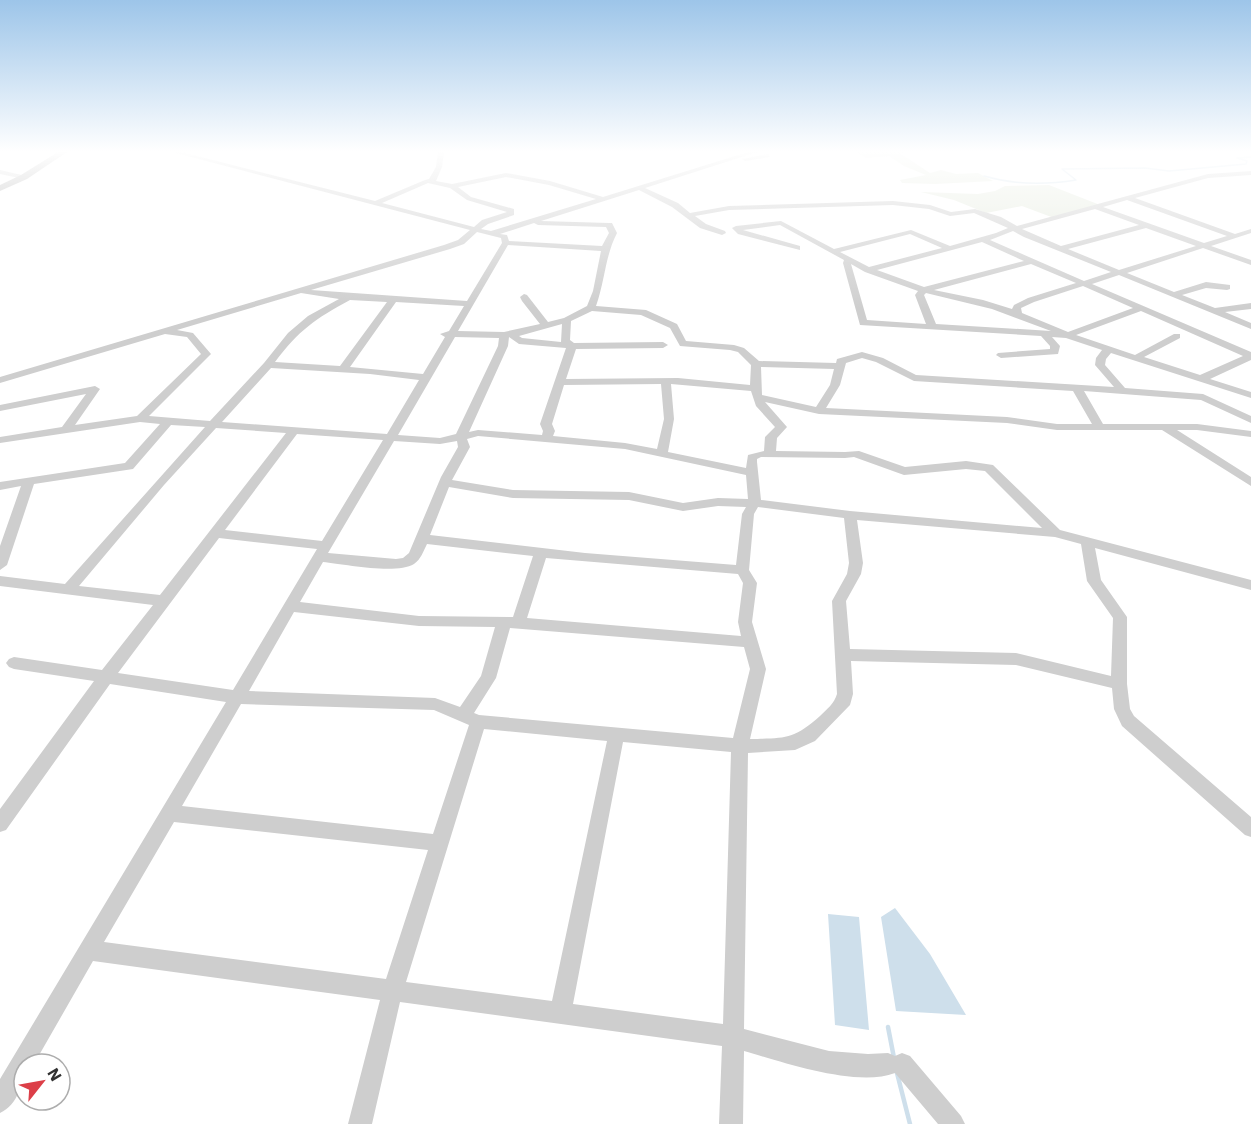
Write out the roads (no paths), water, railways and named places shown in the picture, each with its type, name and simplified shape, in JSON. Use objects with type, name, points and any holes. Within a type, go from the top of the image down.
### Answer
[{"type":"street","points":[[377,204],[475,229],[507,242],[605,249]]},
{"type":"street","points":[[0,380],[461,242],[475,229],[490,220],[510,214],[511,211],[488,204]]},
{"type":"street","points":[[492,234],[586,204]]},
{"type":"street","points":[[673,204],[703,226],[722,232]]},
{"type":"street","points":[[690,215],[729,208],[845,204]]},
{"type":"street","points":[[906,204],[930,207],[950,214],[975,211],[1251,326]]},
{"type":"street","points":[[868,270],[1105,204]]},
{"type":"street","points":[[1145,204],[1234,236]]},
{"type":"street","points":[[1096,207],[1251,263]]},
{"type":"street","points":[[797,248],[736,228],[777,222],[868,270],[924,290],[1017,313],[1039,330],[1054,346],[1055,352],[1001,355]]},
{"type":"street","points":[[0,1101],[322,551],[427,378],[447,334],[470,304],[507,242],[521,225]]},
{"type":"street","points":[[521,225],[609,225],[614,233],[605,249],[597,291],[591,308]]},
{"type":"street","points":[[1062,248],[1148,225]]},
{"type":"street","points":[[1017,313],[1017,307],[1031,300],[1251,231]]},
{"type":"street","points":[[834,251],[911,232],[947,247]]},
{"type":"street","points":[[775,242],[802,234]]},
{"type":"street","points":[[982,239],[1251,356]]},
{"type":"street","points":[[588,248],[602,263]]},
{"type":"street","points":[[849,259],[847,263],[863,323],[1039,330],[1067,335],[1251,395]]},
{"type":"street","points":[[932,327],[919,295],[924,290],[1032,261]]},
{"type":"street","points":[[328,294],[349,274]]},
{"type":"street","points":[[1173,295],[1206,285],[1227,287]]},
{"type":"street","points":[[293,292],[470,304]]},
{"type":"street","points":[[69,588],[160,482],[268,365],[291,335],[311,318],[348,297]]},
{"type":"street","points":[[524,297],[527,304],[542,318],[545,325]]},
{"type":"street","points":[[343,369],[393,300]]},
{"type":"street","points":[[1214,311],[1246,306]]},
{"type":"street","points":[[1229,317],[1246,306]]},
{"type":"street","points":[[447,334],[504,335],[517,333],[567,320],[591,308],[643,312],[674,326],[683,344],[731,347],[741,350],[756,364],[838,366],[850,357],[867,356],[881,359],[897,372],[914,378],[1121,389],[1203,397],[1251,420]]},
{"type":"street","points":[[1067,335],[1142,308]]},
{"type":"street","points":[[567,320],[565,341],[572,346]]},
{"type":"street","points":[[140,419],[206,354],[190,335],[162,331]]},
{"type":"street","points":[[517,333],[514,336],[519,341],[572,346],[663,345]]},
{"type":"street","points":[[216,533],[396,564],[407,562],[415,556],[445,483],[464,447],[461,436],[503,346],[504,335]]},
{"type":"street","points":[[1136,358],[1177,336]]},
{"type":"street","points":[[546,440],[549,431],[546,424],[572,346]]},
{"type":"street","points":[[1109,349],[1101,357],[1100,365],[1121,389]]},
{"type":"street","points":[[1200,379],[1251,356]]},
{"type":"street","points":[[756,364],[756,393],[767,415],[781,427],[771,437],[770,455]]},
{"type":"street","points":[[268,365],[343,369],[427,378]]},
{"type":"street","points":[[819,411],[835,385],[838,366]]},
{"type":"street","points":[[561,382],[666,383],[678,381],[756,393],[819,411],[1007,420],[1057,427],[1197,426],[1251,434]]},
{"type":"street","points":[[662,453],[669,419],[666,383]]},
{"type":"street","points":[[1076,387],[1098,425]]},
{"type":"street","points":[[0,408],[95,389],[65,431]]},
{"type":"street","points":[[0,440],[140,419],[440,441],[478,433],[625,446],[752,473]]},
{"type":"street","points":[[0,486],[129,466],[168,421]]},
{"type":"street","points":[[1162,426],[1251,482]]},
{"type":"street","points":[[0,824],[105,678],[293,431]]},
{"type":"street","points":[[730,1124],[740,746],[758,669],[745,622],[750,583],[742,570],[748,514],[755,503],[752,457],[855,453],[904,471],[980,465],[995,473],[1055,533]]},
{"type":"street","points":[[0,565],[28,482]]},
{"type":"street","points":[[445,483],[513,494],[628,496],[683,507],[718,502],[755,503],[850,515],[1055,533],[1251,585]]},
{"type":"street","points":[[14,663],[237,697],[435,704],[471,719],[616,735],[740,746],[795,743],[809,736],[842,705],[844,694],[839,601],[854,574],[856,563],[850,515]]},
{"type":"street","points":[[423,539],[541,553],[742,570]]},
{"type":"street","points":[[1088,542],[1094,581],[1120,617],[1119,684],[1122,709],[1128,721],[1251,829]]},
{"type":"street","points":[[360,1124],[393,989],[439,843],[471,719],[541,553]]},
{"type":"street","points":[[0,581],[164,601]]},
{"type":"street","points":[[291,606],[419,621],[511,623],[750,642]]},
{"type":"street","points":[[842,655],[1016,659],[1119,684]]},
{"type":"street","points":[[561,1012],[616,735]]},
{"type":"street","points":[[169,813],[439,843]]},
{"type":"street","points":[[89,950],[731,1036],[797,1055],[864,1067],[895,1064],[953,1124]]},
{"type":"water","points":[[895,908],[930,954],[966,1015],[896,1011],[881,917]]},
{"type":"water","points":[[828,914],[859,917],[869,1030],[835,1025]]},
{"type":"waterway","points":[[888,1027],[894,1058]]},
{"type":"waterway","points":[[897,1073],[910,1124]]}]
